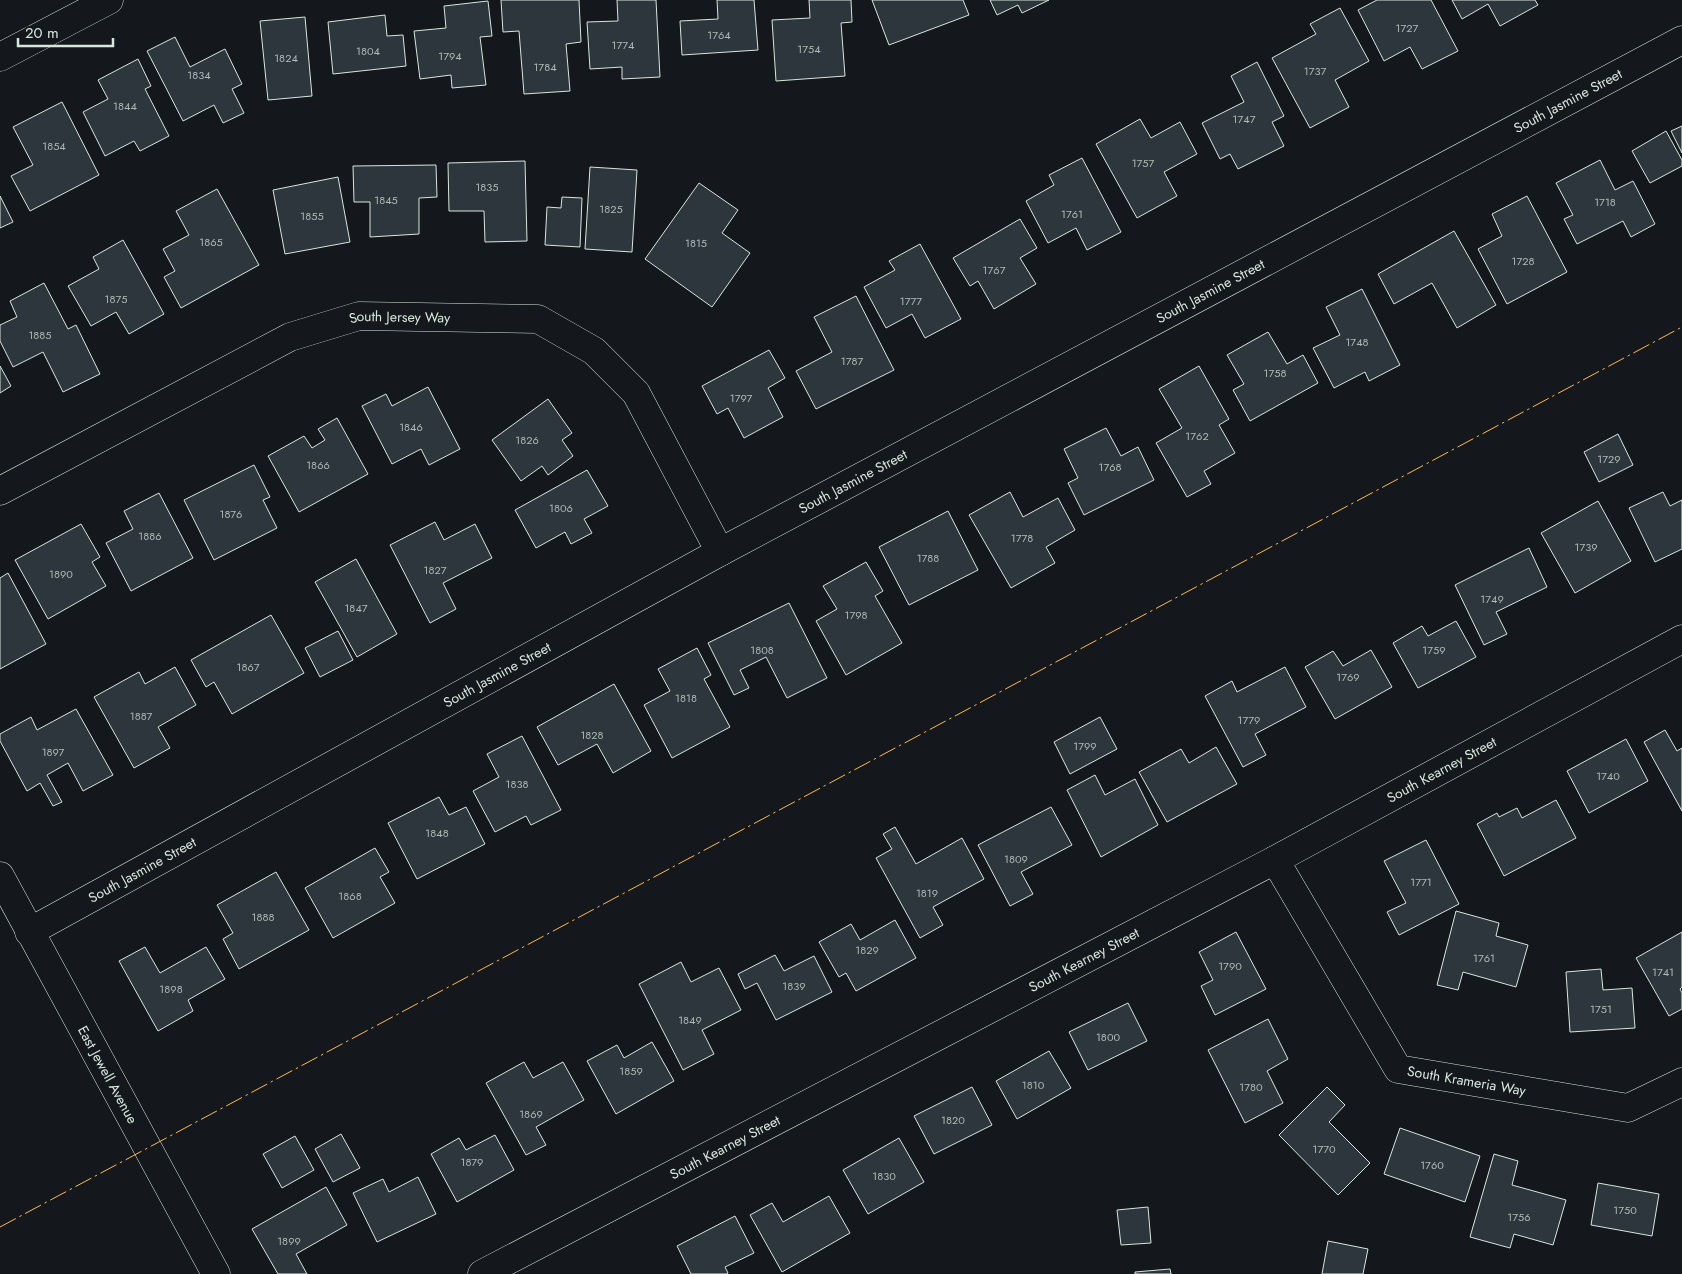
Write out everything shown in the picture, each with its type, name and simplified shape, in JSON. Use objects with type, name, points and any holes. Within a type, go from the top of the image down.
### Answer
[{"type":"street","points":[[0,57],[109,0]]},
{"type":"street","name":"South Jasmine Street","points":[[29,932],[720,552],[1682,40]]},
{"type":"street","name":"South Jersey Way","points":[[0,491],[290,337],[359,316],[538,319],[594,351],[636,393],[720,552]]},
{"type":"street","name":"South Kearney Street","points":[[482,1274],[1275,860],[1682,639]]},
{"type":"street","name":"South Krameria Way","points":[[1275,860],[1398,1069],[1628,1108],[1682,1082]]},
{"type":"street","name":"East Jewell Avenue","points":[[0,876],[216,1274]]},
{"type":"building","points":[[501,0],[579,0],[581,42],[566,44],[570,91],[524,94],[519,31],[503,32]]},
{"type":"building","points":[[617,0],[656,0],[660,77],[622,79],[622,67],[590,69],[587,22],[618,21]]},
{"type":"building","points":[[717,0],[754,0],[758,50],[682,55],[680,21],[718,19]]},
{"type":"building","points":[[809,0],[851,0],[852,22],[841,23],[845,76],[776,81],[772,20],[810,18]]},
{"type":"building","points":[[872,0],[963,0],[969,15],[889,45]]},
{"type":"building","points":[[990,0],[1049,0],[1022,13],[1018,5],[997,15]]},
{"type":"building","points":[[1377,0],[1431,0],[1458,51],[1422,69],[1410,47],[1384,61],[1358,10]]},
{"type":"building","points":[[1452,0],[1535,0],[1538,5],[1500,26],[1488,4],[1462,19]]},
{"type":"building","points":[[488,1],[492,36],[480,37],[486,85],[452,88],[451,75],[420,79],[414,31],[446,28],[444,6]]},
{"type":"building","points":[[1340,8],[1369,61],[1335,80],[1349,107],[1310,128],[1272,58],[1316,34],[1310,24]]},
{"type":"building","points":[[385,15],[387,36],[403,35],[406,66],[333,74],[328,22]]},
{"type":"building","points":[[305,17],[312,96],[268,100],[260,21]]},
{"type":"building","points":[[175,37],[190,67],[225,49],[242,84],[232,89],[244,113],[223,123],[214,105],[183,121],[147,51]]},
{"type":"building","points":[[138,59],[151,86],[145,89],[169,136],[140,151],[134,141],[105,156],[83,112],[108,99],[98,80]]},
{"type":"building","points":[[1257,62],[1284,116],[1272,122],[1284,146],[1238,169],[1230,154],[1220,159],[1202,123],[1244,102],[1231,76]]},
{"type":"building","points":[[62,102],[99,175],[30,211],[11,176],[33,165],[13,127]]},
{"type":"building","points":[[1140,119],[1151,138],[1180,122],[1197,154],[1164,172],[1177,196],[1137,218],[1096,144]]},
{"type":"building","points":[[1682,126],[1682,153],[1671,131]]},
{"type":"building","points":[[1666,131],[1682,160],[1682,166],[1650,183],[1632,151]]},
{"type":"building","points":[[1082,158],[1121,232],[1087,250],[1076,228],[1048,243],[1026,201],[1054,185],[1049,175]]},
{"type":"building","points":[[1600,160],[1615,190],[1633,181],[1655,224],[1631,237],[1623,221],[1577,244],[1564,219],[1573,215],[1556,183]]},
{"type":"building","points":[[525,161],[527,241],[485,242],[484,211],[449,211],[448,163]]},
{"type":"building","points":[[436,165],[437,197],[419,198],[419,234],[370,237],[370,202],[354,202],[353,166]]},
{"type":"building","points":[[590,167],[637,170],[632,252],[585,249]]},
{"type":"building","points":[[338,177],[350,242],[285,254],[273,190]]},
{"type":"building","points":[[699,183],[738,210],[722,233],[750,253],[712,307],[645,259]]},
{"type":"building","points":[[217,189],[259,265],[181,308],[164,277],[175,271],[163,249],[189,235],[176,211]]},
{"type":"building","points":[[0,196],[13,222],[0,228]]},
{"type":"building","points":[[1527,196],[1567,272],[1507,304],[1478,249],[1502,236],[1492,214]]},
{"type":"building","points":[[562,197],[582,198],[580,247],[545,245],[547,207],[561,208]]},
{"type":"building","points":[[1020,219],[1037,248],[1020,258],[1036,284],[994,309],[978,281],[970,286],[953,258]]},
{"type":"building","points":[[1454,231],[1496,305],[1457,328],[1432,283],[1394,304],[1378,274]]},
{"type":"building","points":[[123,240],[164,314],[129,334],[116,312],[91,326],[68,286],[99,269],[93,257]]},
{"type":"building","points":[[920,244],[961,319],[925,338],[912,314],[886,328],[864,287],[895,270],[889,261]]},
{"type":"building","points":[[44,283],[68,329],[76,325],[100,374],[63,392],[43,352],[13,367],[0,341],[0,325],[17,317],[10,301]]},
{"type":"building","points":[[1362,289],[1400,365],[1369,381],[1365,372],[1334,388],[1313,348],[1340,335],[1326,307]]},
{"type":"building","points":[[856,296],[894,370],[816,409],[796,371],[832,352],[814,317]]},
{"type":"building","points":[[1268,332],[1287,364],[1303,355],[1318,383],[1250,421],[1233,390],[1244,384],[1227,355]]},
{"type":"building","points":[[769,350],[785,378],[768,388],[783,417],[744,438],[728,408],[717,414],[702,386]]},
{"type":"building","points":[[0,366],[11,386],[0,393]]},
{"type":"building","points":[[1199,366],[1229,419],[1219,425],[1235,453],[1204,471],[1211,484],[1187,497],[1156,443],[1182,428],[1159,389]]},
{"type":"building","points":[[428,387],[460,449],[429,465],[421,449],[392,464],[362,406],[386,394],[392,406]]},
{"type":"building","points":[[548,399],[572,433],[562,440],[573,456],[548,475],[542,466],[521,481],[492,440]]},
{"type":"building","points":[[337,418],[368,474],[299,512],[268,456],[304,436],[312,448],[325,440],[318,429]]},
{"type":"building","points":[[1106,428],[1121,456],[1138,447],[1154,480],[1084,515],[1068,483],[1078,478],[1064,449]]},
{"type":"building","points":[[1618,434],[1633,465],[1599,482],[1584,452]]},
{"type":"building","points":[[254,465],[270,497],[263,500],[277,528],[214,560],[184,500]]},
{"type":"building","points":[[587,470],[608,506],[584,519],[592,533],[571,544],[565,532],[536,548],[515,510]]},
{"type":"building","points":[[1010,492],[1023,517],[1058,498],[1075,530],[1046,547],[1055,563],[1011,588],[969,515]]},
{"type":"building","points":[[1663,492],[1670,506],[1682,500],[1682,549],[1655,562],[1629,508]]},
{"type":"building","points":[[159,493],[193,558],[131,591],[106,543],[133,529],[124,511]]},
{"type":"building","points":[[1598,501],[1631,561],[1575,593],[1541,533]]},
{"type":"building","points":[[948,511],[978,570],[909,605],[879,547]]},
{"type":"building","points":[[435,522],[444,540],[475,524],[492,558],[443,583],[456,609],[430,623],[390,545]]},
{"type":"building","points":[[81,524],[100,557],[92,562],[106,586],[48,619],[15,560]]},
{"type":"building","points":[[1529,548],[1547,587],[1496,612],[1507,634],[1484,645],[1455,585]]},
{"type":"building","points":[[356,559],[397,634],[357,657],[315,582]]},
{"type":"building","points":[[866,562],[883,591],[875,596],[902,643],[846,675],[816,621],[837,609],[823,586]]},
{"type":"building","points":[[8,573],[46,644],[0,669],[0,578]]},
{"type":"building","points":[[789,603],[827,678],[787,698],[766,657],[740,670],[749,688],[734,695],[708,643]]},
{"type":"building","points":[[271,615],[304,673],[232,714],[214,682],[206,687],[191,660]]},
{"type":"building","points":[[1456,621],[1476,657],[1418,688],[1393,643],[1422,626],[1428,636]]},
{"type":"building","points":[[338,631],[353,660],[320,677],[305,648]]},
{"type":"building","points":[[697,648],[711,675],[704,679],[730,727],[672,758],[644,705],[670,691],[658,669]]},
{"type":"building","points":[[1371,650],[1392,687],[1335,719],[1305,667],[1333,651],[1343,666]]},
{"type":"building","points":[[175,667],[196,705],[158,727],[170,748],[134,768],[94,697],[139,672],[145,684]]},
{"type":"building","points":[[1285,667],[1306,707],[1255,734],[1266,755],[1243,767],[1205,696],[1232,681],[1237,692]]},
{"type":"building","points":[[614,684],[651,751],[613,773],[597,744],[558,765],[537,727]]},
{"type":"building","points":[[76,709],[113,775],[83,791],[68,763],[47,775],[62,802],[53,806],[40,783],[27,791],[0,741],[0,734],[31,717],[37,730]]},
{"type":"building","points":[[1100,717],[1117,749],[1070,774],[1054,742]]},
{"type":"building","points":[[1665,730],[1677,751],[1682,748],[1682,811],[1644,742]]},
{"type":"building","points":[[522,736],[561,810],[531,825],[526,816],[495,832],[473,791],[499,777],[487,754]]},
{"type":"building","points":[[1626,739],[1648,781],[1589,813],[1567,771]]},
{"type":"building","points":[[1216,747],[1237,784],[1167,822],[1139,772],[1181,749],[1189,763]]},
{"type":"building","points":[[1095,775],[1105,795],[1135,779],[1158,825],[1101,857],[1067,790]]},
{"type":"building","points":[[439,797],[449,815],[466,807],[485,844],[417,879],[388,823]]},
{"type":"building","points":[[1556,800],[1576,838],[1504,876],[1477,824],[1497,813],[1499,817],[1517,808],[1522,818]]},
{"type":"building","points":[[1051,807],[1072,845],[1021,872],[1033,894],[1010,906],[978,845]]},
{"type":"building","points":[[895,827],[916,864],[962,838],[984,879],[933,907],[943,925],[920,938],[876,858],[892,849],[883,834]]},
{"type":"building","points":[[1426,840],[1459,904],[1399,935],[1387,912],[1406,903],[1384,861]]},
{"type":"building","points":[[375,848],[389,872],[380,877],[395,903],[333,938],[305,888]]},
{"type":"building","points":[[276,872],[309,930],[239,969],[223,939],[233,933],[217,905]]},
{"type":"building","points":[[1456,911],[1499,923],[1496,936],[1528,945],[1516,987],[1463,972],[1458,990],[1437,985]]},
{"type":"building","points":[[895,920],[916,958],[856,991],[846,973],[839,977],[819,942],[851,924],[860,940]]},
{"type":"building","points":[[1236,932],[1266,989],[1215,1015],[1201,986],[1213,980],[1199,952]]},
{"type":"building","points":[[1682,932],[1682,987],[1680,989],[1682,993],[1682,1009],[1669,1016],[1636,958]]},
{"type":"building","points":[[145,947],[160,973],[206,947],[225,979],[188,1000],[193,1011],[158,1031],[119,961]]},
{"type":"building","points":[[775,955],[784,971],[814,956],[832,992],[776,1020],[757,983],[745,989],[738,974]]},
{"type":"building","points":[[681,962],[691,982],[719,968],[741,1010],[702,1030],[714,1054],[683,1070],[639,984]]},
{"type":"building","points":[[1601,969],[1603,990],[1632,988],[1635,1028],[1570,1032],[1566,972]]},
{"type":"building","points":[[1128,1003],[1147,1041],[1088,1070],[1069,1032]]},
{"type":"building","points":[[1268,1019],[1288,1059],[1267,1071],[1283,1103],[1245,1123],[1208,1050]]},
{"type":"building","points":[[652,1042],[674,1081],[616,1114],[587,1061],[617,1045],[624,1058]]},
{"type":"building","points":[[1049,1051],[1071,1088],[1017,1119],[996,1081]]},
{"type":"building","points":[[524,1062],[533,1078],[563,1062],[584,1100],[536,1127],[546,1145],[526,1155],[486,1083]]},
{"type":"building","points":[[972,1087],[992,1125],[934,1154],[914,1116]]},
{"type":"building","points":[[1327,1087],[1345,1105],[1329,1122],[1370,1163],[1338,1195],[1279,1135]]},
{"type":"building","points":[[1400,1128],[1480,1156],[1465,1202],[1384,1174]]},
{"type":"building","points":[[341,1134],[360,1168],[333,1182],[315,1149]]},
{"type":"building","points":[[495,1135],[514,1170],[457,1202],[431,1154],[459,1138],[466,1150]]},
{"type":"building","points":[[295,1136],[314,1170],[282,1188],[263,1154]]},
{"type":"building","points":[[899,1138],[924,1182],[868,1214],[843,1170]]},
{"type":"building","points":[[1494,1154],[1518,1161],[1512,1185],[1566,1200],[1553,1245],[1514,1234],[1510,1248],[1470,1237]]},
{"type":"building","points":[[418,1177],[436,1214],[377,1242],[353,1193],[383,1179],[389,1192]]},
{"type":"building","points":[[1598,1183],[1659,1194],[1652,1236],[1591,1225]]},
{"type":"building","points":[[326,1187],[347,1225],[296,1254],[307,1274],[278,1274],[252,1229]]},
{"type":"building","points":[[829,1196],[850,1233],[782,1272],[750,1215],[772,1203],[783,1222]]},
{"type":"building","points":[[1148,1207],[1151,1243],[1121,1245],[1117,1210]]},
{"type":"building","points":[[735,1216],[754,1253],[725,1267],[728,1273],[726,1274],[691,1274],[677,1246]]},
{"type":"building","points":[[1328,1241],[1368,1249],[1363,1274],[1322,1274]]},
{"type":"building","points":[[1170,1269],[1171,1274],[1135,1274],[1135,1272]]},
{"type":"power","points":[[0,1227],[1682,327]]}]
